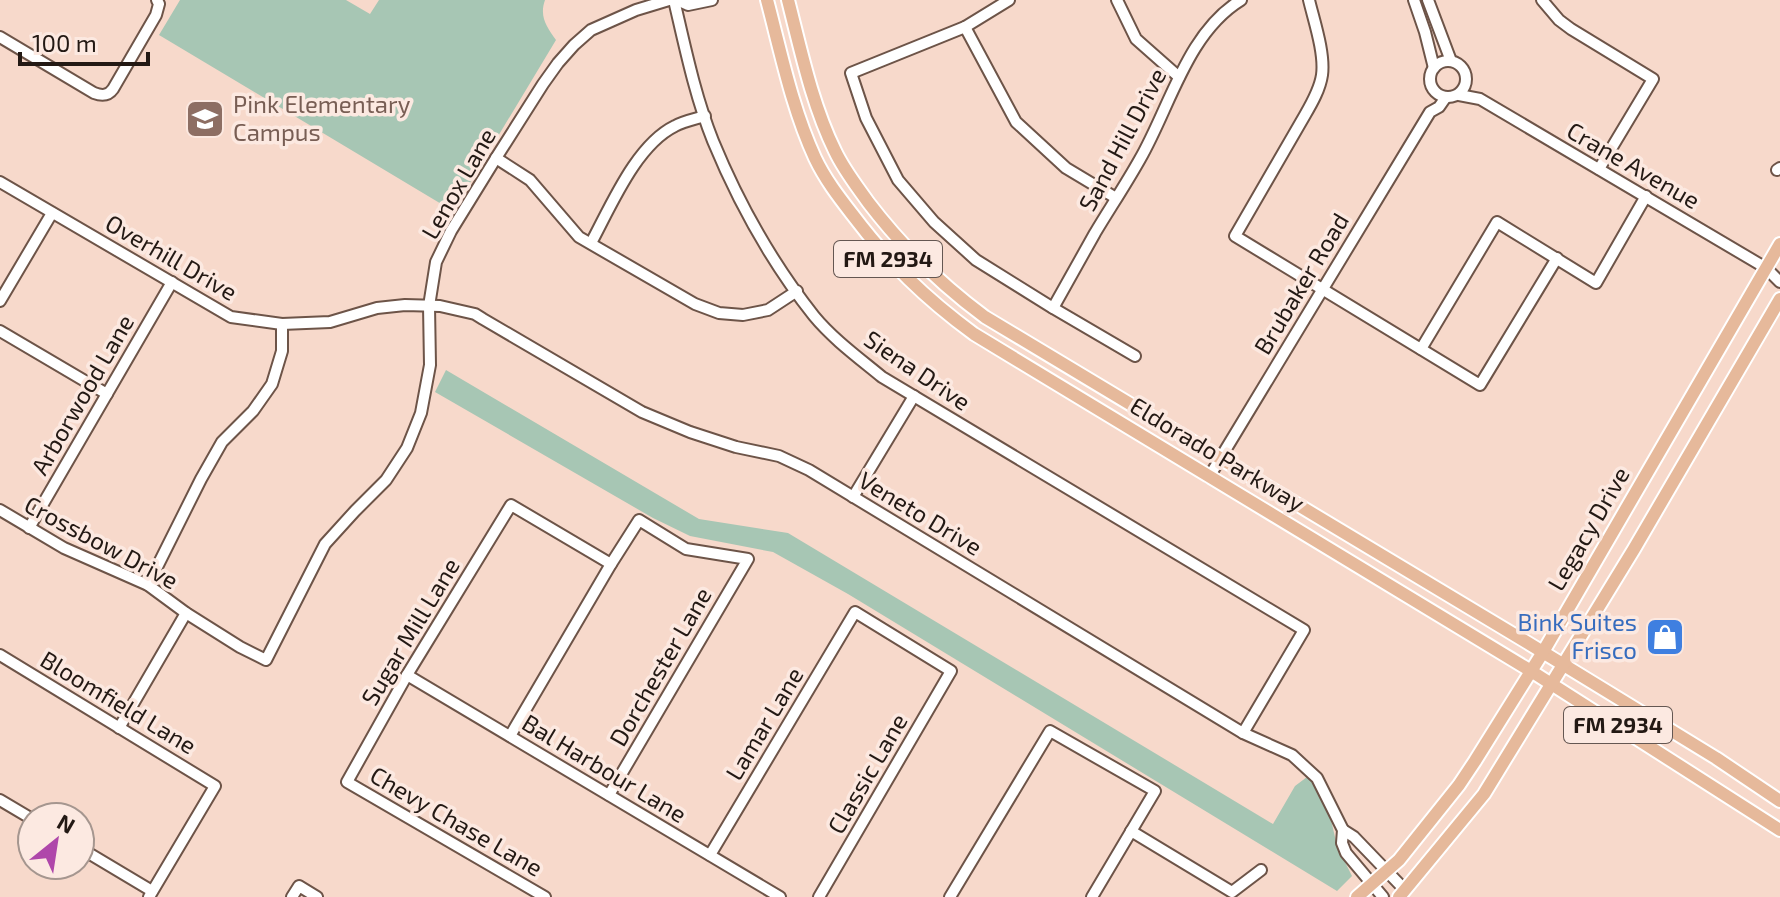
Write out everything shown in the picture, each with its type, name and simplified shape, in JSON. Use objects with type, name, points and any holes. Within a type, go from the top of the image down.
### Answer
[{"type":"main road","name":"Eldorado Parkway","points":[[767,0],[790,89],[816,159],[830,185],[876,246],[939,308],[974,334],[1552,684],[1780,830]]},
{"type":"main road","name":"Eldorado Parkway","points":[[788,0],[809,84],[834,150],[847,174],[892,233],[952,292],[985,317],[1543,652],[1780,801]]},
{"type":"main road","name":"Legacy Drive","points":[[1357,897],[1399,860],[1459,785],[1543,652],[1780,244]]},
{"type":"main road","name":"Legacy Drive","points":[[1402,894],[1484,794],[1780,299]]},
{"type":"main road","points":[[1648,471],[1671,485]]},
{"type":"street","name":"Lenox Lane","points":[[266,660],[325,544],[386,480],[407,448],[421,413],[430,365],[429,306],[436,262],[451,231],[558,63],[591,30],[632,12],[673,0],[688,5],[712,0]]},
{"type":"street","name":"Siena Drive","points":[[673,0],[712,139],[741,204],[815,317],[846,348],[882,377],[1304,630],[1243,733]]},
{"type":"street","points":[[1009,0],[965,27],[851,73],[866,118],[898,180],[934,222],[976,260],[1135,356]]},
{"type":"street","points":[[1117,0],[1136,39],[1179,77]]},
{"type":"street","name":"Sand Hill Drive","points":[[1053,308],[1142,157],[1179,77],[1206,33],[1226,9],[1241,0]]},
{"type":"street","points":[[1309,0],[1322,58],[1322,75],[1316,95],[1235,236],[1480,385],[1557,258]]},
{"type":"street","points":[[1414,0],[1434,68]]},
{"type":"street","points":[[1428,0],[1451,61],[1461,67],[1466,77],[1459,95],[1446,97],[1432,87],[1431,76],[1437,65],[1451,61]]},
{"type":"street","points":[[1542,0],[1571,29],[1653,79],[1599,169]]},
{"type":"street","points":[[0,37],[94,93],[105,95],[113,89],[156,15],[158,2]]},
{"type":"street","points":[[965,27],[1016,122],[1066,168],[1116,198]]},
{"type":"street","name":"Crane Avenue","points":[[1466,81],[1480,99]]},
{"type":"street","name":"Brubaker Road","points":[[1209,477],[1430,112],[1432,87]]},
{"type":"street","name":"Crane Avenue","points":[[1459,95],[1480,99],[1766,268],[1780,282]]},
{"type":"street","name":"Brubaker Road","points":[[1430,112],[1439,107],[1446,97]]},
{"type":"street","points":[[591,243],[636,162],[650,144],[674,126],[705,116]]},
{"type":"street","points":[[496,158],[530,180],[579,237],[695,304],[719,313],[743,315],[768,310],[797,291]]},
{"type":"street","name":"Overhill Drive","points":[[0,182],[231,317],[282,324],[330,322],[377,308],[429,306]]},
{"type":"street","points":[[1421,349],[1497,222],[1596,283],[1646,196]]},
{"type":"street","points":[[0,301],[52,213]]},
{"type":"street","name":"Crane Avenue","points":[[1766,268],[1780,272]]},
{"type":"street","name":"Arborwood Lane","points":[[29,528],[172,282]]},
{"type":"street","name":"Veneto Drive","points":[[429,306],[475,314],[642,412],[736,447],[779,456],[809,470],[1243,733],[1292,755],[1317,778],[1343,830],[1342,843],[1346,853],[1383,897]]},
{"type":"street","points":[[148,585],[222,442],[253,411],[272,384],[282,351],[282,324]]},
{"type":"street","points":[[0,331],[107,394]]},
{"type":"street","points":[[853,497],[914,396]]},
{"type":"street","name":"Sugar Mill Lane","points":[[347,782],[407,675],[511,505],[611,564]]},
{"type":"street","name":"Crossbow Drive","points":[[0,510],[64,548],[148,585],[186,613],[266,660]]},
{"type":"street","name":"Dorchester Lane","points":[[609,795],[748,559],[686,549],[639,520],[611,564]]},
{"type":"street","points":[[510,736],[611,564]]},
{"type":"street","name":"Lamar Lane","points":[[710,855],[855,612],[951,671]]},
{"type":"street","points":[[119,728],[186,613]]},
{"type":"street","name":"Bloomfield Lane","points":[[0,655],[215,786],[150,894]]},
{"type":"street","name":"Classic Lane","points":[[819,897],[951,671]]},
{"type":"street","name":"Bal Harbour Lane","points":[[407,675],[780,897]]},
{"type":"street","points":[[950,897],[1050,731],[1155,791],[1092,897]]},
{"type":"street","name":"Chevy Chase Lane","points":[[347,782],[545,897]]},
{"type":"street","name":"Veneto Drive","points":[[1343,830],[1354,837],[1386,871],[1402,894]]},
{"type":"street","points":[[1131,831],[1232,892],[1261,870]]},
{"type":"street","points":[[96,859],[150,894]]},
{"type":"street","points":[[292,897],[299,886],[317,897]]},
{"type":"green space","points":[[180,0],[346,0],[370,14],[379,0],[545,0],[543,17],[556,40],[453,211],[159,35]]},
{"type":"green space","points":[[446,370],[699,519],[788,533],[1273,824],[1295,786],[1307,777],[1324,800],[1337,846],[1352,876],[1337,891],[848,594],[773,552],[690,536],[653,518],[435,392]]},
{"type":"place","name":"Pink Elementary Campus","points":[[205,119]]},
{"type":"place","name":"Bink Suites Frisco","points":[[1665,637]]}]
